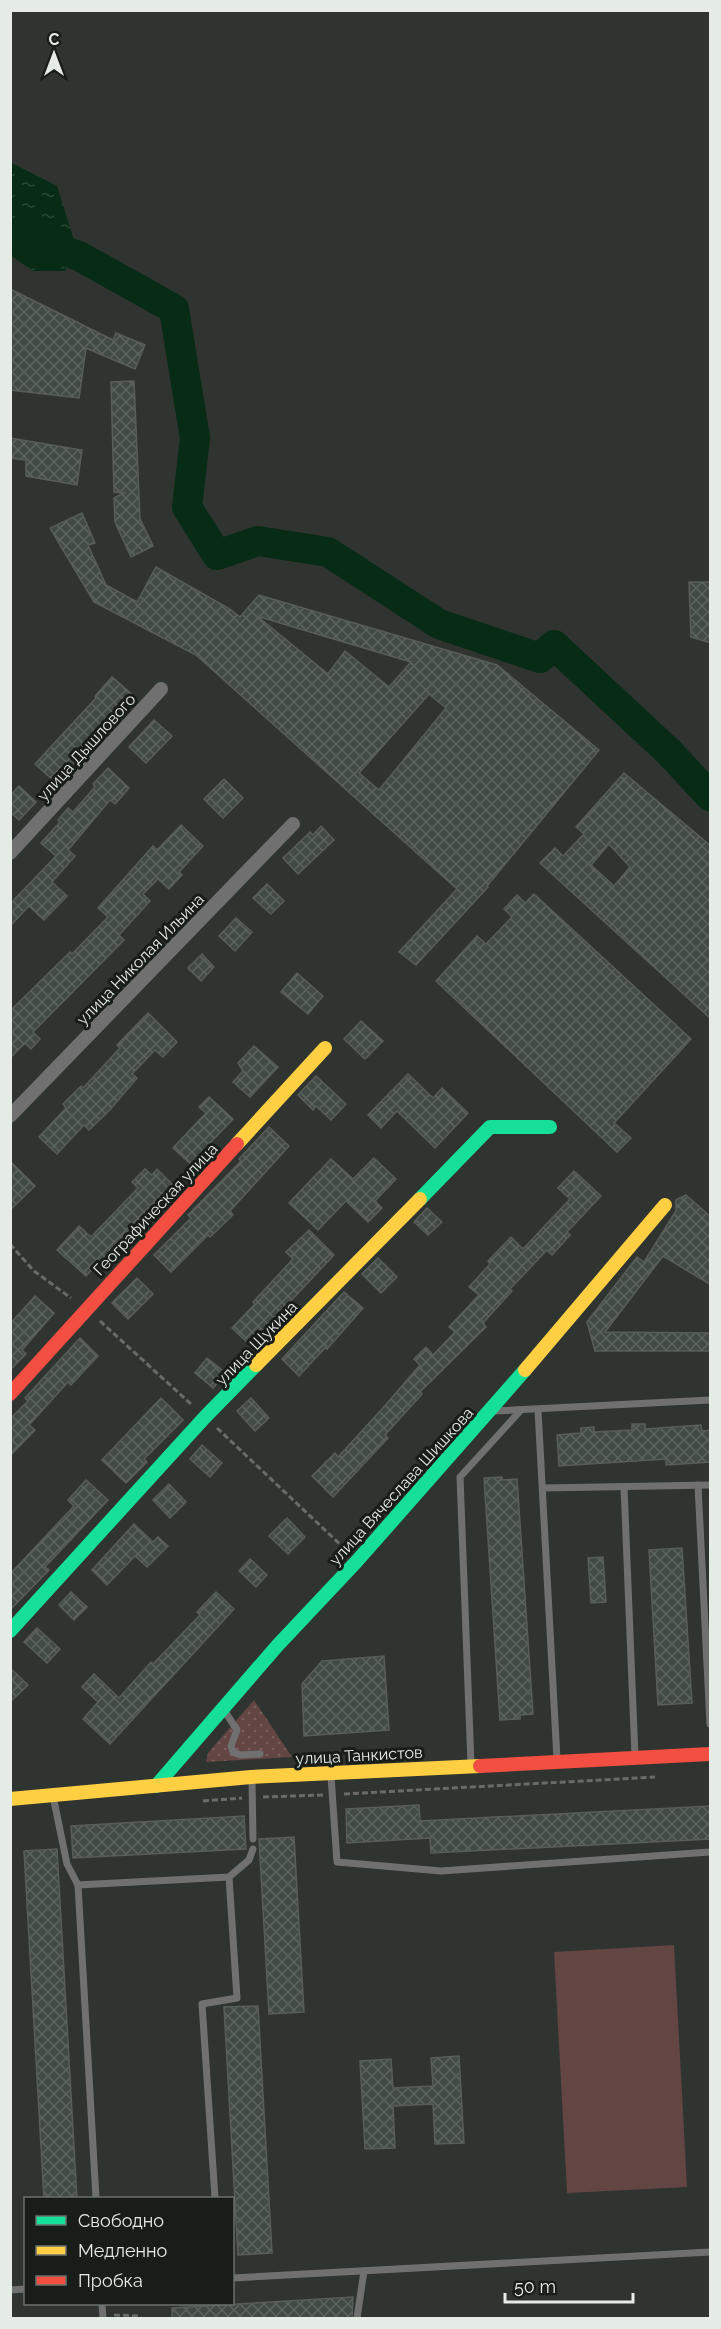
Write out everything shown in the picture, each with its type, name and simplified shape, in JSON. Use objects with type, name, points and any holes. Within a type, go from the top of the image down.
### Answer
[{"type":"street","name":"улица Дышлового","points":[[10,854],[161,689]]},
{"type":"street","name":"улица Николая Ильина","points":[[10,1116],[293,824]]},
{"type":"street","name":"Географическая улица","points":[[10,1394],[325,1047]]},
{"type":"street","name":"улица Щукина","points":[[10,1632],[206,1417],[490,1127],[550,1127]]},
{"type":"street","name":"улица Вячеслава Шишкова","points":[[156,1786],[276,1646],[357,1561],[490,1411],[665,1205]]},
{"type":"street","name":"улица Танкистов","points":[[10,1798],[251,1777],[711,1754]]},
{"type":"lane","points":[[490,1411],[711,1400]]},
{"type":"lane","points":[[471,1766],[460,1477],[520,1410]]},
{"type":"lane","points":[[538,1410],[557,1762]]},
{"type":"lane","points":[[698,1485],[711,1724]]},
{"type":"lane","points":[[543,1488],[711,1485]]},
{"type":"lane","points":[[624,1487],[635,1758]]},
{"type":"lane","points":[[223,1708],[237,1730],[231,1746],[233,1752],[240,1755],[260,1754]]},
{"type":"lane","points":[[331,1773],[337,1862],[441,1871],[711,1852]]},
{"type":"lane","points":[[251,1777],[253,1839]]},
{"type":"lane","points":[[52,1794],[58,1813],[67,1864],[78,1885],[96,2197]]},
{"type":"lane","points":[[78,1885],[229,1877],[249,1860],[253,1848]]},
{"type":"lane","points":[[215,2197],[202,2004],[237,1998],[229,1877]]},
{"type":"lane","points":[[234,2278],[711,2252]]},
{"type":"lane","points":[[357,2319],[364,2271]]},
{"type":"path","points":[[10,1244],[34,1271],[86,1308],[206,1417],[357,1561]]},
{"type":"path","points":[[195,1802],[664,1776]]},
{"type":"path","points":[[103,2316],[139,2316],[141,2319]]},
{"type":"shaded area","points":[[254,1700],[292,1757],[206,1762],[208,1753]]},
{"type":"shaded area","points":[[674,1945],[687,2187],[567,2193],[554,1952]]},
{"type":"water","points":[[10,162],[57,186],[79,256],[65,271],[33,271],[11,256]]},
{"type":"building","points":[[10,289],[113,340],[116,333],[145,345],[135,369],[86,348],[79,398],[10,390]]},
{"type":"building","points":[[134,381],[140,519],[153,546],[131,557],[115,522],[114,498],[124,493],[114,492],[111,382]]},
{"type":"building","points":[[10,438],[82,450],[77,485],[26,476],[26,460],[10,458]]},
{"type":"building","points":[[82,513],[95,543],[88,545],[106,585],[137,602],[156,567],[240,617],[259,595],[497,665],[599,750],[488,887],[416,965],[399,952],[457,889],[196,655],[94,602],[50,528]],"holes":[[[257,616],[300,629],[411,662],[389,687],[345,651],[328,674]],[[429,694],[446,708],[379,790],[359,773]]]},
{"type":"building","points":[[689,582],[711,582],[711,643],[691,637]]},
{"type":"building","points":[[112,677],[134,696],[56,783],[35,764],[96,698],[95,696]]},
{"type":"building","points":[[154,720],[172,736],[146,763],[129,747]]},
{"type":"building","points":[[108,768],[129,788],[115,804],[110,800],[68,850],[75,856],[52,882],[67,896],[44,920],[29,906],[10,926],[10,904],[56,856],[41,843],[60,822],[58,820],[68,808],[73,812]]},
{"type":"building","points":[[624,773],[711,846],[711,1019],[540,863],[555,848],[563,856],[584,834],[576,827]],"holes":[[[609,844],[630,867],[614,886],[591,865]]]},
{"type":"building","points":[[224,779],[243,798],[223,818],[204,799]]},
{"type":"building","points":[[19,786],[36,802],[19,820],[10,812],[10,796]]},
{"type":"building","points":[[181,825],[203,846],[179,872],[182,875],[169,889],[158,879],[143,894],[150,901],[119,935],[124,940],[33,1032],[40,1039],[31,1049],[25,1043],[10,1058],[10,1011],[108,917],[98,908],[153,846],[157,850]]},
{"type":"building","points":[[321,826],[334,840],[298,874],[283,858],[310,832],[313,835]]},
{"type":"building","points":[[267,884],[284,901],[271,914],[253,898]]},
{"type":"building","points":[[534,894],[691,1039],[614,1123],[631,1138],[617,1152],[436,981],[477,936],[486,944],[512,917],[504,909],[517,895],[525,903]]},
{"type":"building","points":[[236,918],[252,932],[235,951],[219,936]]},
{"type":"building","points":[[202,954],[214,967],[201,981],[188,968]]},
{"type":"building","points":[[297,973],[323,996],[308,1014],[281,992]]},
{"type":"building","points":[[148,1013],[177,1042],[163,1057],[155,1050],[132,1074],[137,1078],[108,1112],[89,1130],[84,1125],[57,1154],[39,1137],[66,1108],[63,1104],[81,1086],[83,1088],[120,1048],[117,1045]]},
{"type":"building","points":[[361,1021],[383,1041],[365,1059],[344,1039]]},
{"type":"building","points":[[254,1046],[278,1067],[250,1097],[233,1082],[243,1071],[238,1063]]},
{"type":"building","points":[[408,1074],[433,1098],[442,1088],[468,1113],[435,1148],[397,1111],[381,1128],[368,1115]]},
{"type":"building","points":[[316,1076],[346,1104],[331,1120],[316,1106],[313,1110],[298,1095]]},
{"type":"building","points":[[209,1097],[233,1119],[209,1144],[212,1147],[194,1167],[173,1148],[206,1113],[199,1107]]},
{"type":"building","points":[[269,1127],[289,1146],[230,1211],[233,1215],[210,1237],[208,1235],[171,1272],[154,1255],[191,1218],[188,1215],[241,1161],[239,1159]]},
{"type":"building","points":[[374,1158],[396,1179],[375,1201],[382,1208],[368,1222],[346,1201],[318,1230],[289,1203],[331,1159],[353,1179]]},
{"type":"building","points":[[10,1161],[35,1186],[10,1210]]},
{"type":"building","points":[[145,1169],[152,1175],[157,1169],[173,1185],[126,1238],[123,1236],[86,1276],[57,1250],[79,1226],[91,1237],[138,1188],[132,1182]]},
{"type":"building","points":[[574,1171],[601,1196],[567,1232],[570,1235],[552,1255],[547,1250],[510,1289],[512,1291],[483,1323],[486,1327],[420,1392],[422,1394],[385,1435],[388,1438],[333,1497],[312,1476],[335,1453],[338,1457],[382,1409],[420,1365],[414,1359],[426,1347],[433,1355],[455,1332],[449,1327],[479,1295],[469,1287],[490,1264],[488,1261],[511,1237],[523,1249],[570,1199],[558,1188]]},
{"type":"building","points":[[686,1195],[711,1217],[711,1285],[663,1256],[605,1332],[711,1333],[711,1351],[595,1351],[587,1322],[637,1257],[644,1262],[676,1211],[676,1200]]},
{"type":"building","points":[[427,1208],[442,1222],[428,1235],[414,1222]]},
{"type":"building","points":[[309,1230],[334,1255],[269,1324],[273,1327],[253,1348],[232,1328],[293,1259],[286,1252]]},
{"type":"building","points":[[378,1258],[397,1277],[381,1293],[362,1274]]},
{"type":"building","points":[[137,1278],[153,1294],[128,1319],[112,1303]]},
{"type":"building","points":[[344,1292],[363,1308],[327,1349],[325,1348],[299,1376],[282,1359]]},
{"type":"building","points":[[35,1296],[54,1313],[22,1350],[26,1354],[10,1370],[10,1324]]},
{"type":"building","points":[[80,1338],[98,1356],[71,1385],[68,1382],[29,1425],[35,1430],[10,1456],[10,1419],[28,1401],[25,1398]]},
{"type":"building","points":[[207,1358],[226,1373],[213,1388],[195,1373]]},
{"type":"building","points":[[161,1398],[183,1420],[144,1459],[147,1462],[126,1483],[102,1460]]},
{"type":"building","points":[[251,1398],[269,1418],[255,1431],[237,1411]]},
{"type":"building","points":[[632,1424],[645,1424],[645,1429],[701,1425],[702,1431],[711,1430],[711,1462],[666,1465],[666,1459],[559,1466],[557,1435],[581,1433],[581,1428],[594,1427],[594,1432],[632,1430]]},
{"type":"building","points":[[202,1445],[222,1463],[210,1477],[190,1459]]},
{"type":"building","points":[[502,1477],[502,1480],[517,1479],[533,1714],[520,1715],[520,1719],[500,1720],[484,1478]]},
{"type":"building","points":[[86,1480],[108,1500],[45,1567],[49,1570],[10,1610],[10,1574],[74,1506],[68,1500]]},
{"type":"building","points":[[169,1484],[186,1502],[170,1518],[153,1500]]},
{"type":"building","points":[[287,1518],[305,1537],[288,1554],[269,1536]]},
{"type":"building","points":[[134,1524],[153,1542],[158,1537],[168,1546],[147,1567],[135,1556],[107,1585],[92,1570]]},
{"type":"building","points":[[682,1548],[692,1703],[658,1705],[649,1550]]},
{"type":"building","points":[[603,1557],[606,1602],[591,1603],[588,1558]]},
{"type":"building","points":[[250,1559],[267,1575],[256,1587],[239,1571]]},
{"type":"building","points":[[71,1592],[87,1607],[74,1620],[59,1605]]},
{"type":"building","points":[[216,1592],[234,1609],[110,1744],[83,1719],[98,1702],[82,1687],[94,1674],[119,1698],[151,1662],[153,1664],[200,1615],[197,1612]]},
{"type":"building","points":[[37,1628],[60,1649],[47,1663],[24,1642]]},
{"type":"building","points":[[384,1656],[389,1730],[304,1736],[302,1684],[322,1661]]},
{"type":"building","points":[[10,1668],[28,1685],[10,1702]]},
{"type":"building","points":[[419,1805],[420,1821],[711,1806],[711,1839],[431,1853],[430,1838],[347,1843],[346,1809]]},
{"type":"building","points":[[244,1816],[246,1849],[73,1858],[71,1826]]},
{"type":"building","points":[[294,1837],[304,2012],[269,2014],[259,1839]]},
{"type":"building","points":[[57,1849],[77,2197],[44,2197],[24,1851]]},
{"type":"building","points":[[258,2006],[272,2253],[238,2255],[224,2007]]},
{"type":"building","points":[[459,2056],[464,2143],[435,2144],[433,2104],[393,2106],[395,2148],[365,2149],[360,2061],[391,2059],[393,2088],[433,2086],[431,2058]]},
{"type":"building","points":[[353,2297],[352,2319],[172,2319],[172,2308]]},
{"type":"waterway","points":[[10,234],[79,256],[174,309],[195,438],[187,507],[217,555],[258,541],[328,552],[439,624],[540,658],[554,645],[669,752],[710,796]]},
{"type":"traffic: fast","points":[[420,1199],[490,1127],[550,1127]]},
{"type":"traffic: fast","points":[[10,1631],[205,1417],[256,1365]]},
{"type":"traffic: fast","points":[[156,1786],[277,1646],[357,1561],[525,1370]]},
{"type":"traffic: slow","points":[[237,1144],[325,1048]]},
{"type":"traffic: slow","points":[[256,1365],[420,1199]]},
{"type":"traffic: slow","points":[[525,1370],[665,1205]]},
{"type":"traffic: slow","points":[[10,1799],[251,1777],[480,1766]]},
{"type":"traffic: jam","points":[[10,1394],[237,1144]]},
{"type":"traffic: jam","points":[[480,1766],[710,1754]]}]
